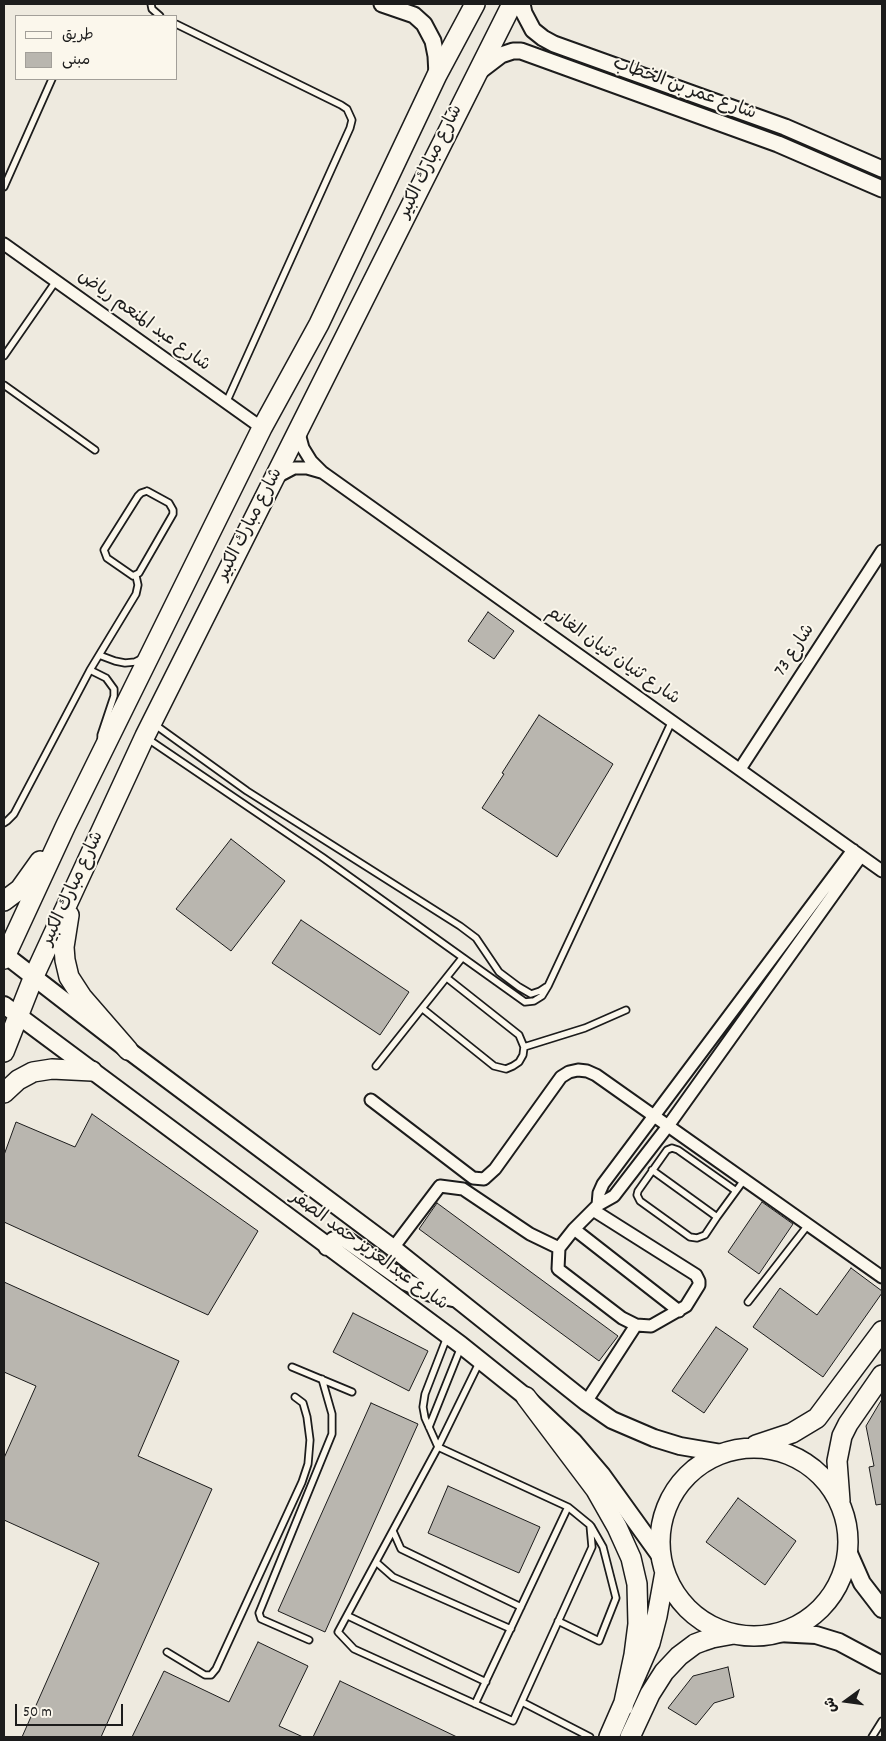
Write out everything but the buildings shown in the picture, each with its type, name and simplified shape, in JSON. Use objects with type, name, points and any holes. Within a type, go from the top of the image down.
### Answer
[{"type":"main road","name":"شارع مبارك الكبير","points":[[4,956],[66,825],[262,428],[319,324],[437,75],[475,4]]},
{"type":"main road","name":"شارع مبارك الكبير","points":[[4,1052],[10,1010],[34,976],[148,730],[512,4]]},
{"type":"main road","points":[[319,324],[319,334],[326,342],[336,344],[345,338]]},
{"type":"main road","points":[[296,365],[305,358],[316,359],[324,367],[325,378]]},
{"type":"main road","points":[[4,901],[12,896],[26,881],[66,825]]},
{"type":"main road","points":[[78,881],[65,939],[65,960],[68,973],[82,997],[128,1050]]},
{"type":"main road","name":"شارع عبدالعزيز حمد الصقر","points":[[4,956],[34,976],[128,1050],[393,1248],[586,1402],[612,1420],[654,1438],[680,1446],[721,1453]]},
{"type":"main road","name":"شارع عبدالعزيز حمد الصقر","points":[[10,1010],[448,1335],[526,1397],[573,1441],[602,1475],[663,1565]]},
{"type":"main road","points":[[4,1093],[18,1080],[34,1072],[52,1069],[92,1070]]},
{"type":"main road","points":[[327,1247],[334,1240],[344,1238],[406,1282],[431,1293],[458,1298]]},
{"type":"main road","points":[[608,1737],[644,1660],[655,1629],[663,1565],[660,1537],[663,1518],[673,1493],[684,1478],[698,1466],[721,1453],[746,1448],[792,1433],[817,1418],[882,1331]]},
{"type":"main road","points":[[776,1633],[801,1623],[811,1616],[829,1597],[840,1577],[847,1549],[846,1528],[840,1507],[836,1461],[842,1436],[848,1424],[882,1374]]},
{"type":"main road","points":[[526,1397],[596,1490],[630,1553],[637,1584],[638,1624],[634,1655],[623,1707]]},
{"type":"main road","points":[[746,1448],[775,1450],[797,1458],[827,1484],[840,1507]]},
{"type":"main road","points":[[847,1549],[862,1583],[882,1609]]},
{"type":"main road","points":[[663,1565],[671,1586],[688,1608],[707,1623],[735,1634]]},
{"type":"main road","points":[[630,1737],[664,1672],[679,1656],[695,1644],[712,1638],[735,1634],[756,1636],[776,1633],[816,1635],[839,1642],[882,1665]]},
{"type":"street","points":[[382,4],[414,16],[424,24],[433,41],[437,75]]},
{"type":"street","name":"شارع عمر بن الخطاب","points":[[522,4],[524,13],[533,30],[554,44],[785,127],[882,169]]},
{"type":"street","name":"شارع عمر بن الخطاب","points":[[475,76],[501,54],[522,51],[807,156],[882,189]]},
{"type":"street","points":[[807,156],[815,139]]},
{"type":"street","name":"شارع عبد المنعم رياض","points":[[4,244],[262,428]]},
{"type":"street","points":[[302,424],[300,437],[304,448],[311,461],[322,472]]},
{"type":"street","points":[[275,478],[294,468],[307,468],[322,472]]},
{"type":"street","name":"شارع ثنيان ثنيان الغانم","points":[[322,472],[882,871]]},
{"type":"street","name":"شارع 73","points":[[740,770],[882,551]]},
{"type":"street","points":[[596,1207],[603,1184],[857,853]]},
{"type":"street","points":[[596,1207],[698,1278],[699,1285],[686,1306],[651,1326],[636,1325],[622,1318],[558,1269],[560,1248],[574,1229],[596,1207],[614,1196],[668,1126],[857,853]]},
{"type":"street","points":[[371,1100],[474,1178],[484,1179],[495,1169],[560,1077],[569,1072],[587,1071],[596,1075],[882,1277]]},
{"type":"street","points":[[393,1248],[440,1186],[463,1189],[530,1234],[560,1248]]},
{"type":"street","points":[[574,1229],[679,1311]]},
{"type":"street","points":[[586,1402],[636,1325]]},
{"type":"lane","points":[[151,4],[152,9],[159,15]]},
{"type":"lane","points":[[178,25],[341,105],[347,109],[352,120],[226,402]]},
{"type":"lane","points":[[4,187],[52,80]]},
{"type":"lane","points":[[4,356],[56,280]]},
{"type":"lane","points":[[4,385],[95,450]]},
{"type":"lane","points":[[147,491],[169,503],[173,514],[136,576],[131,575],[105,556],[104,550],[138,496],[147,491]]},
{"type":"lane","points":[[4,823],[14,814],[90,670],[136,594],[138,585],[136,576]]},
{"type":"lane","points":[[99,655],[115,661],[135,662],[155,646]]},
{"type":"lane","points":[[90,670],[106,678],[114,689],[114,696],[100,734],[100,739],[105,747]]},
{"type":"lane","points":[[148,730],[525,1002],[534,1001],[542,996],[548,986],[672,721]]},
{"type":"lane","points":[[148,730],[247,790],[460,926],[476,938],[499,972],[519,987],[531,994],[540,992],[548,986]]},
{"type":"lane","points":[[376,1066],[462,958]]},
{"type":"lane","points":[[422,1009],[498,1068],[506,1069],[516,1064],[522,1058],[524,1047],[519,1035],[447,978]]},
{"type":"lane","points":[[524,1047],[585,1028],[626,1010]]},
{"type":"lane","points":[[736,1191],[676,1148],[666,1150],[638,1190],[638,1195],[640,1201],[694,1238],[705,1235],[744,1180]]},
{"type":"lane","points":[[652,1170],[717,1217]]},
{"type":"lane","points":[[748,1302],[808,1225]]},
{"type":"lane","points":[[448,1335],[425,1394],[423,1413],[438,1447],[568,1507],[590,1525],[603,1547],[616,1598],[598,1641],[558,1621]]},
{"type":"lane","points":[[429,1428],[461,1345]]},
{"type":"lane","points":[[480,1360],[438,1447],[338,1632],[354,1649],[513,1721],[592,1547],[590,1525]]},
{"type":"lane","points":[[292,1367],[352,1392]]},
{"type":"lane","points":[[309,1640],[261,1619],[259,1613],[332,1434],[332,1414],[322,1379]]},
{"type":"lane","points":[[167,1652],[204,1675],[211,1675],[216,1669],[302,1482],[308,1464],[310,1440],[307,1417],[303,1403],[295,1397]]},
{"type":"lane","points":[[475,1704],[568,1507]]},
{"type":"lane","points":[[393,1531],[401,1549],[521,1607]]},
{"type":"lane","points":[[376,1562],[393,1577],[511,1629]]},
{"type":"lane","points":[[348,1616],[486,1682]]},
{"type":"lane","points":[[522,1702],[590,1737]]},
{"type":"lane","points":[[872,1737],[882,1720]]}]
